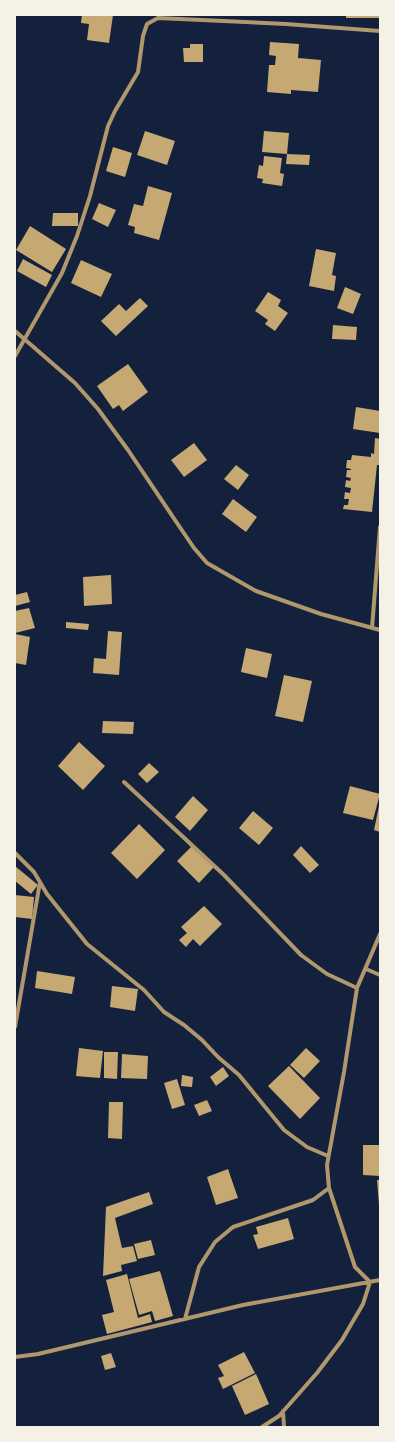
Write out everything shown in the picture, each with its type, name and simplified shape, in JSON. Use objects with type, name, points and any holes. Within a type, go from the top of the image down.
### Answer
[{"type":"street","points":[[15,356],[25,341],[62,273],[77,236],[90,196],[108,126],[138,72],[143,36],[147,24],[158,18],[286,24],[380,31]]},
{"type":"street","points":[[15,331],[75,383],[98,409],[128,450],[177,524],[208,563],[256,591],[321,614],[380,630]]},
{"type":"street","points":[[372,628],[380,527]]},
{"type":"street","points":[[124,782],[224,875],[301,955],[327,974],[357,988]]},
{"type":"street","points":[[15,853],[34,872],[48,894],[87,944],[144,990],[164,1012],[184,1025],[202,1040],[218,1057],[239,1075],[284,1130],[307,1147],[328,1156]]},
{"type":"street","points":[[15,1027],[40,882]]},
{"type":"street","points":[[370,1282],[355,1267],[329,1188],[327,1164],[344,1072],[357,988],[380,934]]},
{"type":"street","points":[[366,969],[380,975]]},
{"type":"street","points":[[185,1319],[199,1267],[215,1242],[233,1227],[313,1200],[329,1188]]},
{"type":"street","points":[[15,1357],[38,1354],[243,1305],[380,1280]]},
{"type":"street","points":[[262,1427],[279,1416],[342,1340],[363,1304],[370,1282]]},
{"type":"street","points":[[284,1410],[284,1427]]},
{"type":"building","points":[[82,15],[113,15],[109,43],[87,40],[89,24],[81,23]]},
{"type":"building","points":[[346,15],[380,15],[380,18],[346,18]]},
{"type":"building","points":[[270,42],[299,44],[298,58],[321,60],[318,92],[291,90],[291,94],[267,92],[269,65],[275,65],[276,56],[269,55]]},
{"type":"building","points":[[190,44],[203,44],[203,62],[184,62],[183,48],[190,48]]},
{"type":"building","points":[[145,131],[175,141],[167,165],[137,155]]},
{"type":"building","points":[[264,131],[289,133],[287,154],[262,152]]},
{"type":"building","points":[[113,147],[132,153],[125,177],[106,171]]},
{"type":"building","points":[[287,154],[310,155],[309,165],[286,164]]},
{"type":"building","points":[[264,156],[282,158],[280,173],[284,174],[282,186],[262,183],[263,179],[257,178],[259,165],[263,166]]},
{"type":"building","points":[[148,186],[172,193],[159,240],[134,233],[135,227],[128,225],[134,204],[143,206]]},
{"type":"building","points":[[99,203],[116,210],[108,227],[92,219]]},
{"type":"building","points":[[53,213],[78,213],[78,226],[52,226]]},
{"type":"building","points":[[30,226],[66,249],[52,272],[16,250]]},
{"type":"building","points":[[316,249],[336,253],[332,275],[336,276],[334,291],[309,286]]},
{"type":"building","points":[[23,259],[52,275],[46,287],[17,271]]},
{"type":"building","points":[[81,260],[112,274],[101,297],[71,283]]},
{"type":"building","points":[[345,287],[361,294],[353,314],[337,308]]},
{"type":"building","points":[[268,292],[281,300],[278,306],[288,313],[275,331],[265,324],[268,320],[255,311]]},
{"type":"building","points":[[140,298],[148,306],[116,336],[101,321],[119,304],[126,311]]},
{"type":"building","points":[[333,325],[357,327],[356,340],[332,339]]},
{"type":"building","points":[[128,364],[148,392],[123,411],[119,405],[113,409],[97,386]]},
{"type":"building","points":[[356,407],[380,411],[380,433],[353,429]]},
{"type":"building","points":[[375,438],[380,439],[380,465],[377,465],[372,512],[343,509],[344,505],[348,505],[349,499],[344,499],[345,492],[350,493],[351,488],[345,487],[346,480],[350,481],[351,478],[346,477],[347,470],[351,470],[346,468],[347,460],[351,460],[352,455],[371,457],[371,453],[374,454]]},
{"type":"building","points":[[194,443],[207,460],[184,477],[171,460]]},
{"type":"building","points":[[236,465],[249,475],[238,490],[224,479]]},
{"type":"building","points":[[233,499],[257,517],[246,532],[222,514]]},
{"type":"building","points":[[111,575],[112,604],[84,606],[83,577]]},
{"type":"building","points":[[27,592],[30,602],[15,606],[15,595]]},
{"type":"building","points":[[29,608],[35,628],[15,633],[15,611]]},
{"type":"building","points":[[66,622],[89,624],[88,630],[66,628]]},
{"type":"building","points":[[108,631],[122,632],[119,675],[93,673],[94,658],[106,659]]},
{"type":"building","points":[[15,634],[30,637],[26,665],[15,663]]},
{"type":"building","points":[[246,648],[272,654],[267,678],[241,672]]},
{"type":"building","points":[[284,675],[312,681],[303,722],[275,716]]},
{"type":"building","points":[[103,721],[134,722],[133,734],[102,733]]},
{"type":"building","points":[[79,742],[105,766],[83,790],[58,766]]},
{"type":"building","points":[[149,763],[159,772],[147,783],[138,774]]},
{"type":"building","points":[[350,786],[380,794],[373,820],[343,813]]},
{"type":"building","points":[[193,796],[208,810],[190,831],[175,817]]},
{"type":"building","points":[[380,806],[380,832],[374,830]]},
{"type":"building","points":[[253,811],[273,828],[259,845],[239,828]]},
{"type":"building","points":[[139,824],[165,850],[137,879],[111,853]]},
{"type":"building","points":[[192,846],[214,867],[199,883],[177,861]]},
{"type":"building","points":[[301,846],[319,865],[310,873],[293,855]]},
{"type":"building","points":[[15,866],[38,885],[31,894],[15,881]]},
{"type":"building","points":[[15,895],[34,897],[32,919],[15,917]]},
{"type":"building","points":[[204,906],[222,924],[200,946],[193,939],[186,947],[179,940],[187,933],[181,927]]},
{"type":"building","points":[[37,971],[75,977],[72,994],[35,988]]},
{"type":"building","points":[[112,986],[138,989],[135,1011],[110,1007]]},
{"type":"building","points":[[79,1048],[103,1051],[100,1078],[76,1076]]},
{"type":"building","points":[[306,1048],[320,1061],[304,1078],[290,1065]]},
{"type":"building","points":[[104,1052],[118,1052],[117,1079],[104,1078]]},
{"type":"building","points":[[122,1054],[148,1056],[147,1079],[121,1078]]},
{"type":"building","points":[[289,1066],[320,1098],[300,1119],[268,1086]]},
{"type":"building","points":[[223,1067],[229,1076],[216,1086],[210,1077]]},
{"type":"building","points":[[182,1075],[193,1077],[192,1087],[181,1086]]},
{"type":"building","points":[[177,1079],[185,1105],[172,1109],[164,1083]]},
{"type":"building","points":[[207,1100],[212,1111],[199,1116],[194,1105]]},
{"type":"building","points":[[109,1102],[123,1102],[122,1139],[108,1138]]},
{"type":"building","points":[[363,1145],[380,1145],[380,1176],[363,1175]]},
{"type":"building","points":[[228,1169],[238,1198],[216,1205],[207,1177]]},
{"type":"building","points":[[377,1180],[380,1180],[380,1205],[379,1205]]},
{"type":"building","points":[[149,1192],[153,1204],[115,1218],[122,1248],[133,1246],[137,1261],[121,1265],[122,1271],[103,1276],[106,1207]]},
{"type":"building","points":[[288,1218],[294,1239],[258,1249],[253,1235],[258,1234],[256,1227]]},
{"type":"building","points":[[151,1240],[155,1255],[138,1259],[134,1244]]},
{"type":"building","points":[[160,1271],[173,1316],[155,1321],[152,1311],[139,1315],[129,1279]]},
{"type":"building","points":[[127,1274],[138,1318],[150,1314],[152,1322],[107,1334],[102,1315],[114,1312],[106,1280]]},
{"type":"building","points":[[244,1352],[255,1373],[223,1389],[218,1378],[224,1376],[218,1365]]},
{"type":"building","points":[[111,1353],[116,1367],[105,1370],[101,1356]]},
{"type":"building","points":[[256,1374],[269,1404],[245,1415],[232,1386]]}]
